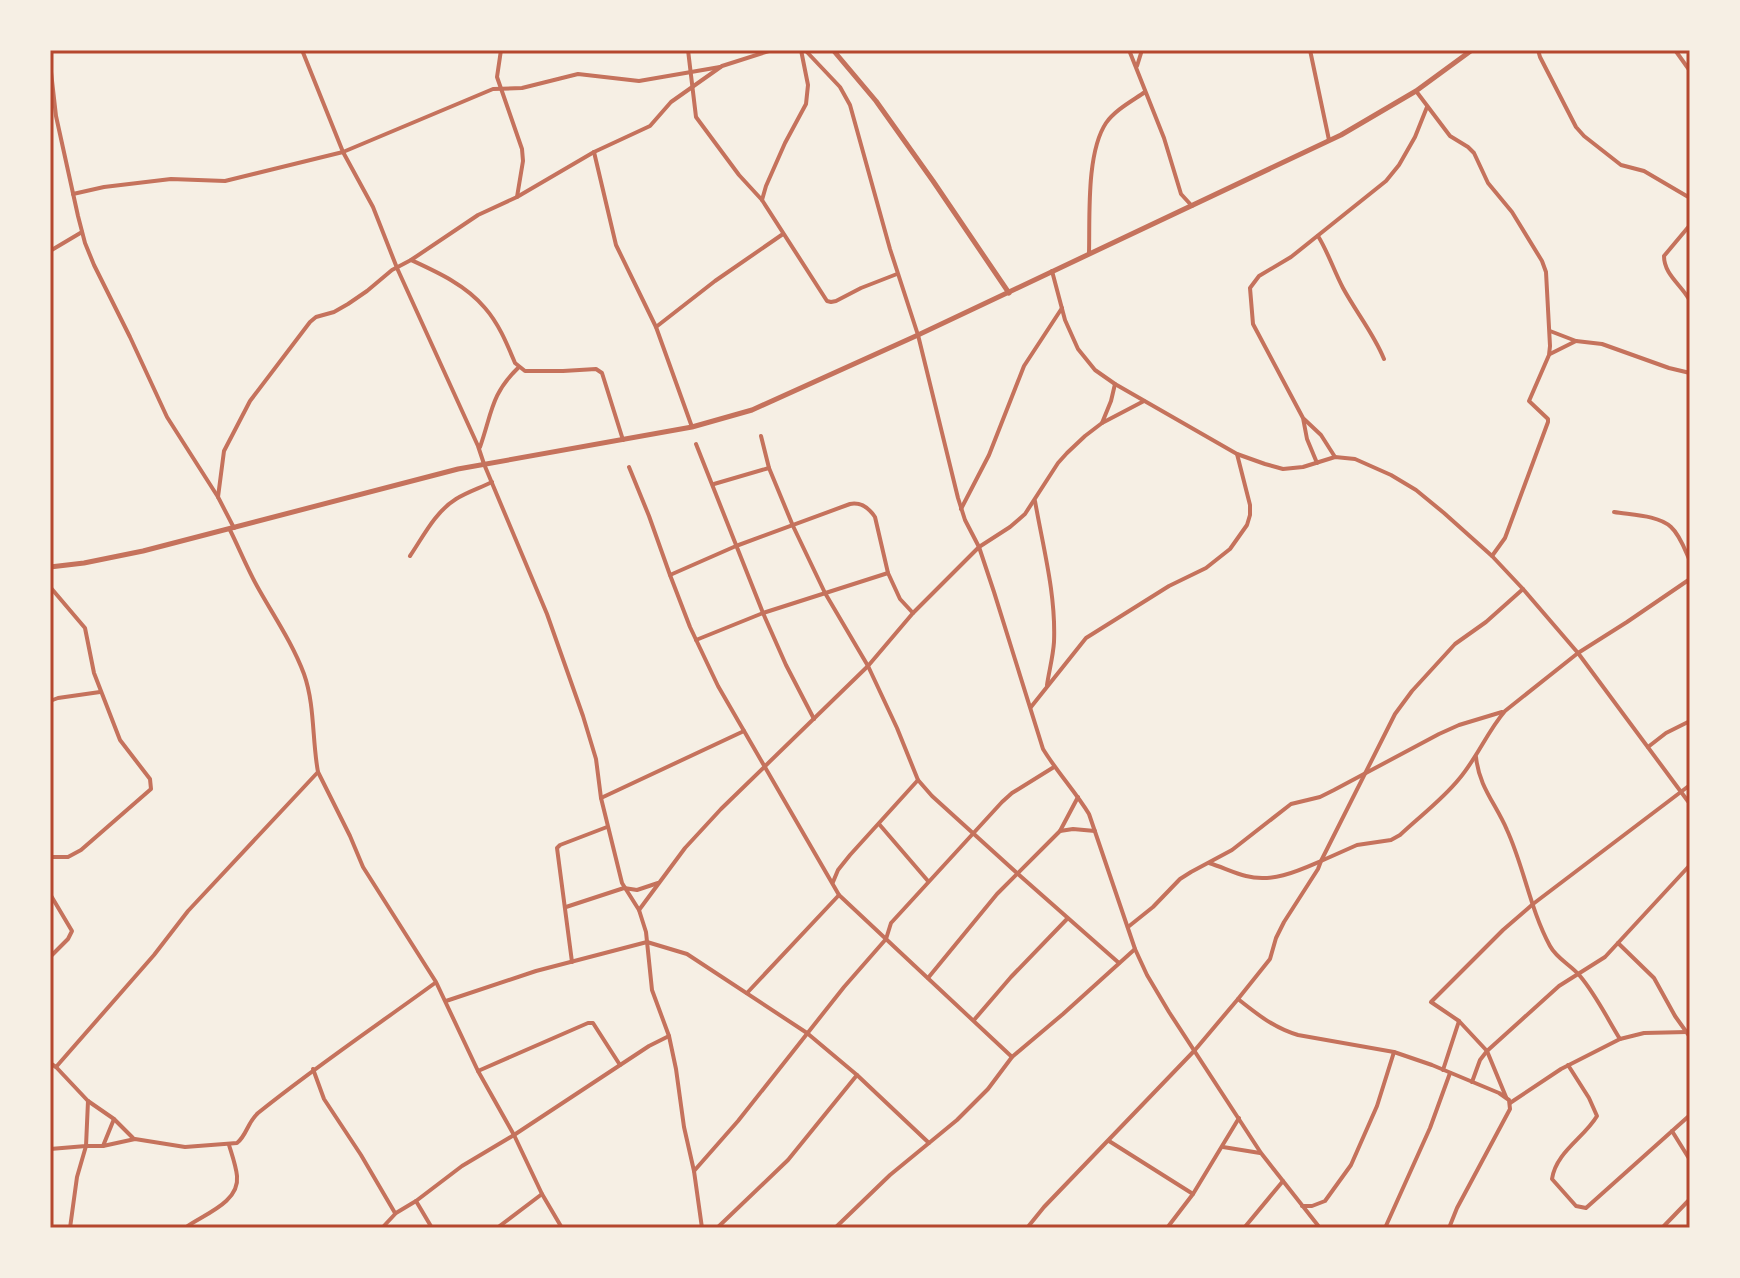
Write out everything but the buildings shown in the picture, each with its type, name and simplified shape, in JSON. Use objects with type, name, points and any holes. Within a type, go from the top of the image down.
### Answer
[{"type":"street","points":[[50,50],[53,116],[82,232],[94,265],[167,417],[218,497],[257,586],[290,641],[305,676],[311,704],[318,772],[363,867],[436,982],[478,1071],[562,1228]]},
{"type":"street","points":[[302,50],[343,152],[373,207],[397,268],[479,449],[547,614],[583,716],[596,759],[601,798],[624,888],[639,910],[647,942],[652,990],[669,1036],[702,1228]]},
{"type":"street","points":[[501,50],[497,77],[522,149],[517,197]]},
{"type":"street","points":[[688,50],[696,117],[739,175],[762,200],[829,302],[897,274]]},
{"type":"street","points":[[73,194],[171,179],[225,181],[343,152],[493,89],[522,88],[578,74],[639,81],[722,66],[772,50]]},
{"type":"street","points":[[762,200],[785,143],[806,104],[808,85],[803,50]]},
{"type":"street","points":[[803,50],[840,87],[848,100],[931,381],[961,509],[979,547],[1043,749],[1089,814],[1135,949],[1147,975],[1261,1153],[1320,1228]]},
{"type":"street","points":[[833,50],[876,101],[1009,293]]},
{"type":"street","points":[[1129,50],[1164,138],[1181,194],[1192,206]]},
{"type":"street","points":[[1136,69],[1142,50]]},
{"type":"street","points":[[1310,50],[1329,140]]},
{"type":"street","points":[[50,567],[143,551],[484,464],[692,427],[752,410],[1009,293],[1329,140],[1416,91],[1472,50]]},
{"type":"street","points":[[1538,50],[1578,131],[1613,160],[1644,171],[1690,198]]},
{"type":"street","points":[[1675,50],[1690,71]]},
{"type":"street","points":[[218,497],[224,451],[253,396],[310,322],[348,304],[392,270],[478,215],[517,197],[594,152],[650,126],[665,107],[722,66]]},
{"type":"street","points":[[1416,91],[1450,136],[1474,153],[1488,183],[1512,212],[1546,272],[1549,355],[1529,401],[1548,422],[1505,538],[1492,556]]},
{"type":"street","points":[[1089,253],[1093,161],[1098,139],[1109,119],[1145,92]]},
{"type":"street","points":[[1317,463],[1307,439],[1303,418],[1253,324],[1249,293],[1259,276],[1291,257],[1392,174],[1415,137],[1427,106]]},
{"type":"street","points":[[594,152],[616,245],[656,327],[692,427]]},
{"type":"street","points":[[1690,225],[1664,256],[1664,264],[1690,301]]},
{"type":"street","points":[[50,251],[82,232]]},
{"type":"street","points":[[656,327],[783,234]]},
{"type":"street","points":[[1318,236],[1344,290],[1384,359]]},
{"type":"street","points":[[411,260],[453,282],[484,306],[518,368],[525,371],[599,370],[623,440]]},
{"type":"street","points":[[1052,271],[1065,320],[1078,349],[1095,370],[1115,384],[1237,454],[1265,464],[1283,469],[1303,467],[1335,457],[1355,459],[1416,490],[1492,556],[1523,589],[1578,653],[1690,804]]},
{"type":"street","points":[[961,509],[989,455],[1024,366],[1062,308]]},
{"type":"street","points":[[1550,331],[1576,341],[1602,344],[1690,373]]},
{"type":"street","points":[[1549,355],[1576,341]]},
{"type":"street","points":[[479,449],[497,393],[518,368]]},
{"type":"street","points":[[1102,423],[1115,384]]},
{"type":"street","points":[[639,910],[685,848],[712,818],[868,666],[913,613],[979,547],[1019,520],[1058,463],[1102,423],[1144,401]]},
{"type":"street","points":[[1303,418],[1321,435],[1335,457]]},
{"type":"street","points":[[761,436],[769,468],[793,526],[825,593],[868,666],[918,780],[972,833],[1119,963]]},
{"type":"street","points":[[696,444],[763,613],[814,719]]},
{"type":"street","points":[[1030,709],[1086,638],[1169,586],[1206,568],[1230,549],[1247,525],[1250,515],[1237,454]]},
{"type":"street","points":[[629,467],[696,640],[718,686],[839,895],[1012,1057]]},
{"type":"street","points":[[713,484],[769,468]]},
{"type":"street","points":[[410,556],[447,506],[492,482]]},
{"type":"street","points":[[1035,500],[1046,550],[1053,616],[1054,644],[1046,688]]},
{"type":"street","points":[[670,575],[736,546],[857,504],[870,510],[878,526],[888,573],[900,599],[913,613]]},
{"type":"street","points":[[1614,512],[1667,524],[1677,535],[1690,561]]},
{"type":"street","points":[[696,640],[763,613],[888,573]]},
{"type":"street","points":[[1209,863],[1247,877],[1263,879],[1294,873],[1357,845],[1391,840],[1400,835],[1460,778],[1505,711],[1578,653],[1690,579]]},
{"type":"street","points":[[50,857],[68,857],[81,850],[152,786],[120,740],[94,673],[85,628],[51,588]]},
{"type":"street","points":[[1027,1228],[1195,1050],[1270,959],[1284,922],[1321,861],[1395,714],[1455,644],[1523,589]]},
{"type":"street","points":[[50,701],[100,692]]},
{"type":"street","points":[[1128,927],[1180,879],[1232,850],[1291,804],[1320,797],[1459,725],[1505,711]]},
{"type":"street","points":[[1647,747],[1690,721]]},
{"type":"street","points":[[601,798],[744,731]]},
{"type":"street","points":[[1475,754],[1480,778],[1506,827],[1554,952],[1578,973],[1620,1039]]},
{"type":"street","points":[[694,1171],[886,939],[891,923],[928,881],[1012,793],[1054,767]]},
{"type":"street","points":[[56,1067],[154,955],[188,911],[318,772]]},
{"type":"street","points":[[832,883],[838,870],[918,780]]},
{"type":"street","points":[[1449,1228],[1510,1109],[1510,1103],[1487,1051],[1459,1021],[1431,1002],[1533,904],[1690,785]]},
{"type":"street","points":[[928,978],[983,909],[1060,831],[1078,797]]},
{"type":"street","points":[[879,824],[928,881]]},
{"type":"street","points":[[572,962],[557,848],[608,827]]},
{"type":"street","points":[[1060,831],[1095,831]]},
{"type":"street","points":[[1472,1082],[1487,1051],[1538,1004],[1578,973],[1605,957],[1690,865]]},
{"type":"street","points":[[566,907],[624,888],[637,890],[659,883]]},
{"type":"street","points":[[50,894],[72,931],[50,957]]},
{"type":"street","points":[[747,993],[839,895]]},
{"type":"street","points":[[974,1020],[1067,919]]},
{"type":"street","points":[[446,1001],[536,971],[647,942],[687,954],[807,1033],[929,1143]]},
{"type":"street","points":[[1618,943],[1654,978],[1689,1034]]},
{"type":"street","points":[[835,1228],[890,1175],[978,1100],[1012,1057],[1135,949]]},
{"type":"street","points":[[50,1149],[103,1146],[135,1139],[185,1147],[237,1143],[254,1117],[313,1069],[436,982]]},
{"type":"street","points":[[1238,999],[1274,1027],[1284,1031],[1394,1052],[1506,1097]]},
{"type":"street","points":[[1443,1070],[1459,1021]]},
{"type":"street","points":[[478,1071],[588,1023],[593,1023],[620,1065]]},
{"type":"street","points":[[1510,1103],[1568,1065],[1620,1039],[1644,1033],[1689,1034]]},
{"type":"street","points":[[382,1228],[396,1213],[462,1166],[669,1036]]},
{"type":"street","points":[[1302,1206],[1325,1201],[1351,1165],[1377,1106],[1394,1052]]},
{"type":"street","points":[[50,1063],[88,1101],[135,1139]]},
{"type":"street","points":[[1568,1065],[1597,1116],[1568,1148],[1552,1179],[1581,1209],[1586,1208],[1690,1115]]},
{"type":"street","points":[[313,1069],[324,1099],[396,1213]]},
{"type":"street","points":[[1385,1228],[1422,1146],[1450,1073]]},
{"type":"street","points":[[717,1228],[788,1160],[857,1075]]},
{"type":"street","points":[[70,1228],[77,1177],[86,1146],[88,1101]]},
{"type":"street","points":[[1167,1228],[1193,1194],[1239,1118]]},
{"type":"street","points":[[103,1146],[114,1119]]},
{"type":"street","points":[[1672,1131],[1690,1160]]},
{"type":"street","points":[[1109,1141],[1193,1194]]},
{"type":"street","points":[[185,1228],[222,1204],[234,1191],[237,1175],[229,1145]]},
{"type":"street","points":[[1223,1147],[1261,1153]]},
{"type":"street","points":[[1244,1228],[1283,1181]]},
{"type":"street","points":[[497,1228],[542,1194]]},
{"type":"street","points":[[1662,1228],[1690,1199]]},
{"type":"street","points":[[416,1201],[432,1228]]}]
